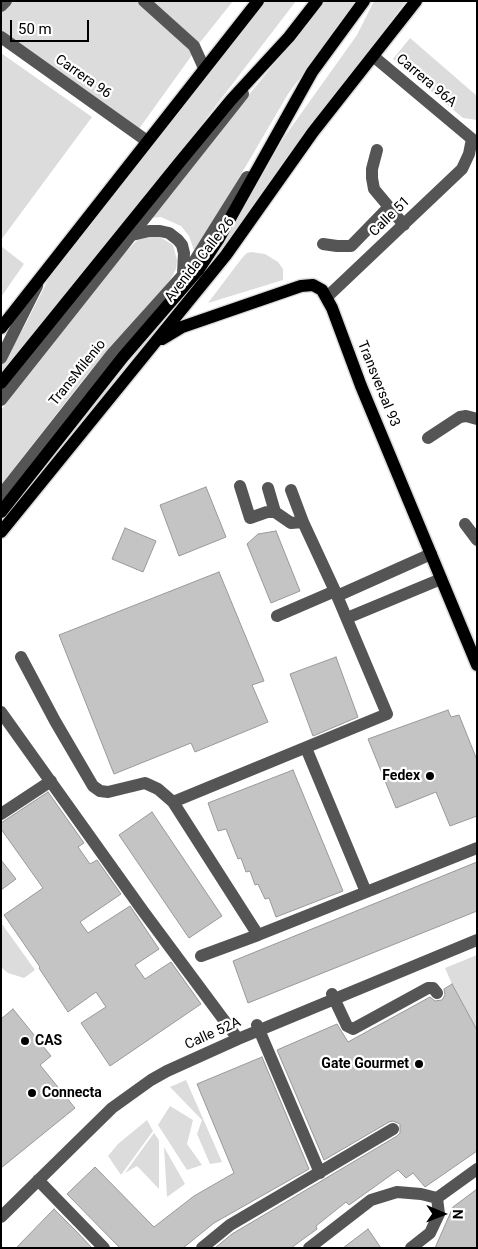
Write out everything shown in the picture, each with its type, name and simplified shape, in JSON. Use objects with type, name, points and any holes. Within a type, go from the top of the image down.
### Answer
[{"type":"main road","points":[[1,328],[258,1]]},
{"type":"main road","points":[[1,383],[231,100],[289,36],[317,1]]},
{"type":"main road","name":"Avenida Calle 26","points":[[1,512],[123,357],[199,269],[218,240],[312,72],[364,1]]},
{"type":"main road","name":"Avenida Calle 26","points":[[1,532],[231,248],[313,132],[406,14],[414,1]]},
{"type":"main road","points":[[148,349],[168,334],[182,327],[300,286],[307,284],[318,287],[327,297]]},
{"type":"main road","name":"Transversal 93","points":[[327,297],[361,386],[477,665]]},
{"type":"street","points":[[1,6],[6,1]]},
{"type":"street","points":[[144,1],[194,46],[204,68]]},
{"type":"street","points":[[1,400],[289,36]]},
{"type":"street","name":"Carrera 96","points":[[1,37],[148,141]]},
{"type":"street","name":"Carrera 96A","points":[[373,56],[474,138],[469,154]]},
{"type":"street","name":"TransMilenio","points":[[1,495],[112,354],[202,250],[274,132],[291,109]]},
{"type":"street","points":[[377,150],[372,178],[374,188],[404,225]]},
{"type":"street","name":"Calle 51","points":[[327,297],[462,169],[469,154]]},
{"type":"street","points":[[323,244],[351,246],[389,207]]},
{"type":"street","points":[[132,235],[149,231],[169,233],[182,245],[184,253],[183,274]]},
{"type":"street","points":[[1,358],[45,271]]},
{"type":"street","points":[[428,438],[460,417],[466,416],[477,419]]},
{"type":"street","points":[[240,486],[250,518],[267,512],[275,512],[291,523],[303,522]]},
{"type":"street","points":[[268,488],[275,512]]},
{"type":"street","points":[[173,802],[387,714],[336,593],[303,522],[291,490]]},
{"type":"street","points":[[466,524],[477,540]]},
{"type":"street","points":[[277,616],[431,554]]},
{"type":"street","points":[[346,618],[442,579]]},
{"type":"street","points":[[21,657],[55,721],[93,786],[100,791],[108,792],[145,783],[158,789],[173,802],[258,935]]},
{"type":"street","points":[[1,712],[143,911],[236,1037]]},
{"type":"street","points":[[306,748],[366,892]]},
{"type":"street","points":[[1,814],[50,781]]},
{"type":"street","points":[[201,956],[477,848]]},
{"type":"street","name":"Calle 52A","points":[[333,997],[477,934]]},
{"type":"street","name":"Calle 52A","points":[[2,1210],[38,1180],[112,1108],[128,1095],[168,1071],[259,1027],[477,940]]},
{"type":"street","points":[[333,997],[347,1026],[354,1029],[428,988],[433,988],[437,993]]},
{"type":"street","points":[[259,1027],[320,1173]]},
{"type":"street","name":"Calle 52A","points":[[2,1210],[99,1112],[132,1084],[199,1049],[236,1037]]},
{"type":"street","points":[[202,1248],[230,1225],[393,1129]]},
{"type":"street","points":[[309,1248],[371,1200],[398,1192],[421,1194],[437,1198],[477,1169]]},
{"type":"street","points":[[38,1180],[104,1248]]},
{"type":"street","points":[[411,1248],[430,1234],[439,1214],[437,1198]]},
{"type":"shaded area","points":[[11,1],[138,1],[191,49],[192,55],[136,133],[1,37],[1,12]]},
{"type":"shaded area","points":[[150,1],[233,1],[198,45]]},
{"type":"shaded area","points":[[266,1],[296,1],[201,125],[1,373],[1,365],[24,327],[49,278]]},
{"type":"shaded area","points":[[325,1],[358,1],[288,94],[195,253],[189,236],[181,226],[161,217],[149,218]]},
{"type":"shaded area","points":[[374,1],[406,1],[278,169],[198,284],[285,136],[357,35]]},
{"type":"shaded area","points":[[410,38],[477,96],[477,120],[463,118],[393,59]]},
{"type":"shaded area","points":[[1,53],[92,117],[1,240]]},
{"type":"shaded area","points":[[149,236],[160,237],[173,245],[177,260],[176,269],[169,282],[87,375],[1,485],[1,410],[124,254],[139,238]]},
{"type":"shaded area","points":[[1,246],[24,264],[1,297]]},
{"type":"shaded area","points":[[251,252],[265,254],[278,262],[283,269],[283,280],[208,303],[242,258]]},
{"type":"shaded area","points":[[2,924],[35,970],[24,978],[8,973],[1,967]]},
{"type":"shaded area","points":[[477,955],[477,1030],[445,968]]},
{"type":"shaded area","points":[[186,1080],[222,1162],[210,1164],[197,1134],[202,1120],[170,1087]]},
{"type":"shaded area","points":[[170,1106],[193,1120],[187,1144],[202,1165],[187,1170],[158,1125]]},
{"type":"shaded area","points":[[147,1120],[153,1131],[121,1175],[108,1156],[118,1144]]},
{"type":"shaded area","points":[[154,1133],[159,1140],[159,1189],[137,1166],[125,1173]]},
{"type":"shaded area","points":[[164,1147],[185,1184],[167,1197]]},
{"type":"building","points":[[206,487],[226,537],[179,556],[160,505]]},
{"type":"building","points":[[125,528],[156,541],[143,572],[112,559]]},
{"type":"building","points":[[276,531],[300,591],[271,603],[247,544],[258,534]]},
{"type":"building","points":[[219,572],[264,681],[252,685],[268,722],[195,752],[191,743],[114,774],[59,635]]},
{"type":"building","points":[[336,657],[358,717],[313,736],[290,674]]},
{"type":"building","name":"Fedex","points":[[448,710],[451,717],[459,715],[477,760],[477,816],[450,826],[436,792],[396,808],[368,739]]},
{"type":"building","points":[[293,770],[343,891],[276,917],[269,898],[265,899],[258,884],[255,885],[250,871],[246,872],[241,858],[238,859],[226,829],[218,831],[208,803]]},
{"type":"building","points":[[48,792],[84,843],[78,847],[90,864],[97,860],[121,894],[80,922],[88,933],[130,906],[159,949],[135,965],[145,979],[171,962],[201,1004],[110,1066],[81,1023],[106,1007],[96,992],[68,1012],[4,915],[43,888],[1,829],[1,823]]},
{"type":"building","points":[[152,812],[222,916],[189,938],[119,835]]},
{"type":"building","points":[[1,860],[16,879],[1,890]]},
{"type":"building","points":[[477,862],[477,911],[248,1003],[233,961]]},
{"type":"building","points":[[452,984],[477,1030],[477,1151],[425,1187],[413,1173],[406,1178],[398,1170],[349,1205],[346,1202],[316,1226],[317,1229],[291,1248],[215,1248],[232,1234],[400,1133],[400,1124],[393,1121],[389,1122],[324,1160],[277,1050],[337,1024],[348,1042],[430,997],[435,1001],[442,1000],[445,995],[444,989]]},
{"type":"building","name":"Connecta","points":[[13,1009],[51,1056],[40,1065],[75,1108],[1,1168],[1,1019]]},
{"type":"building","points":[[262,1057],[309,1169],[214,1223],[183,1248],[120,1248],[67,1194],[95,1167],[154,1227],[194,1196],[234,1173],[197,1084]]},
{"type":"building","points":[[477,1189],[477,1248],[435,1248],[453,1207]]},
{"type":"building","points":[[54,1209],[92,1248],[16,1248]]},
{"type":"building","points":[[368,1229],[381,1248],[343,1248]]},
{"type":"place","name":"Fedex","points":[[430,776]]},
{"type":"place","name":"CAS","points":[[25,1041]]},
{"type":"place","name":"Gate Gourmet","points":[[419,1064]]},
{"type":"place","name":"Connecta","points":[[32,1093]]}]
